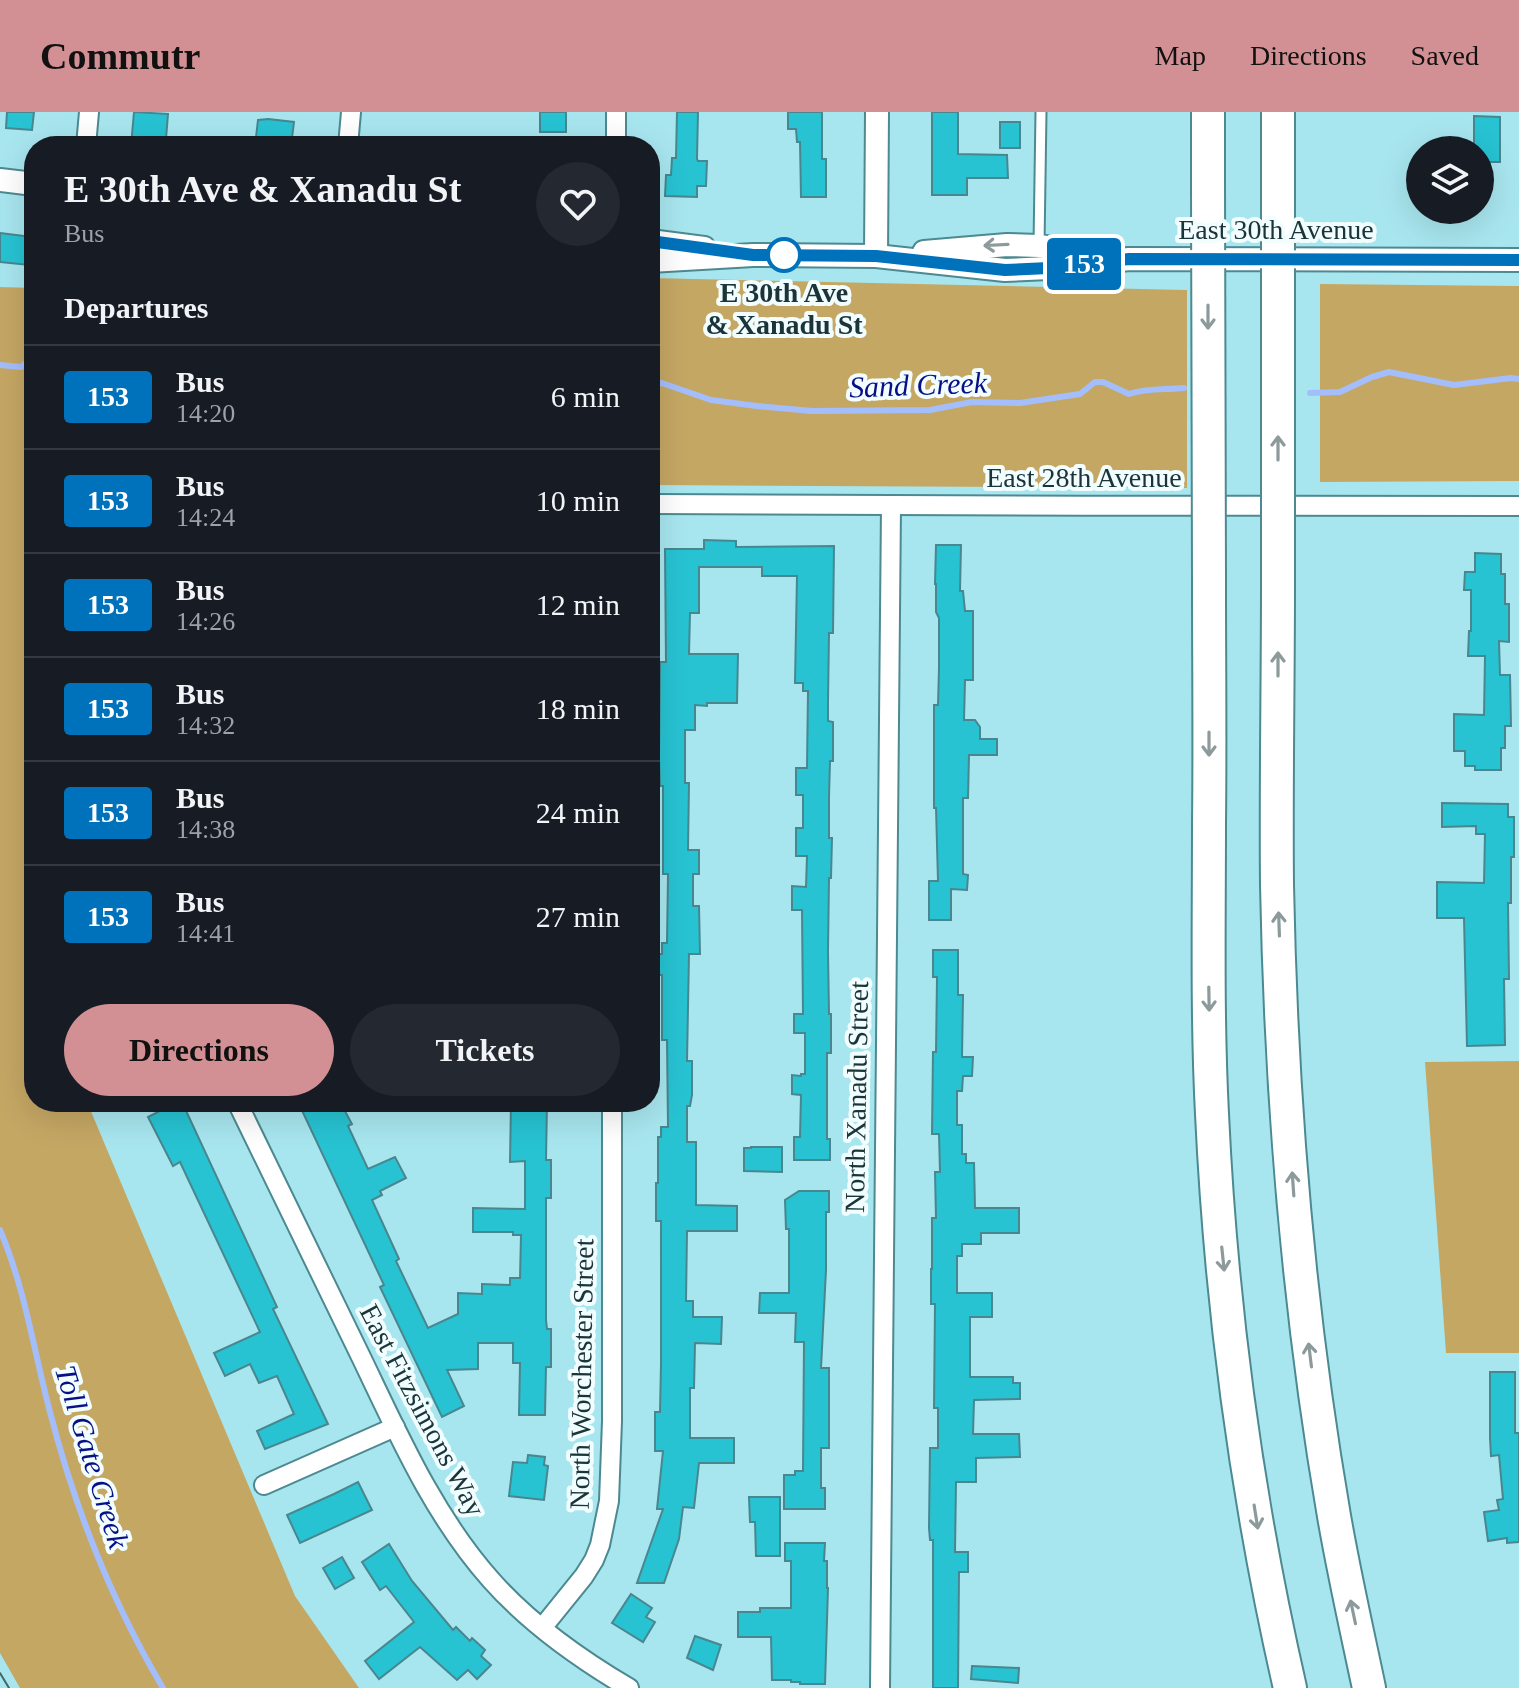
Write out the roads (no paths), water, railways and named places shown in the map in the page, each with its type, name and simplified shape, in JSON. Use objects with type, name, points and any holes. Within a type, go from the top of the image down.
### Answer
[{"type":"highway","points":[[1208,112],[1209,980],[1215,1178],[1246,1457],[1264,1565],[1290,1688]]},
{"type":"highway","points":[[1278,112],[1277,885],[1287,1109],[1313,1376],[1326,1472],[1369,1688]]},
{"type":"street","points":[[87,136],[89,112]]},
{"type":"street","points":[[349,136],[351,112]]},
{"type":"street","points":[[616,112],[616,136]]},
{"type":"street","points":[[876,256],[877,112]]},
{"type":"street","points":[[0,180],[24,183]]},
{"type":"street","name":"East 30th Avenue","points":[[660,242],[753,255]]},
{"type":"street","name":"East 30th Avenue","points":[[660,260],[753,255],[876,256],[1007,245],[1039,246],[1129,259]]},
{"type":"street","name":"East 30th Avenue","points":[[876,256],[1005,270],[1129,259],[1519,260]]},
{"type":"street","name":"East 28th Avenue","points":[[660,504],[1519,506]]},
{"type":"street","name":"North Xanadu Street","points":[[880,1688],[891,506]]},
{"type":"street","name":"East Fitzsimons Way","points":[[242,1112],[409,1456],[469,1554],[517,1607],[542,1628],[573,1653],[629,1688]]},
{"type":"street","name":"North Worchester Street","points":[[542,1628],[594,1560],[607,1513],[612,1421],[612,1112]]},
{"type":"street","points":[[264,1485],[395,1427]]},
{"type":"lane","points":[[1039,246],[1041,112]]},
{"type":"waterway","name":"Sand Creek","points":[[0,365],[24,365]]},
{"type":"waterway","name":"Sand Creek","points":[[1310,393],[1340,392],[1389,372],[1454,385],[1519,379]]},
{"type":"waterway","name":"Sand Creek","points":[[660,383],[711,400],[812,411],[930,410],[972,402],[1020,403],[1080,394],[1095,382],[1103,382],[1129,394],[1184,388]]},
{"type":"waterway","name":"Toll Gate Creek","points":[[0,1230],[16,1274],[50,1412],[83,1519],[127,1622],[163,1688]]},
{"type":"tram line","points":[[0,1673],[9,1688]]},
{"type":"place","name":"E 30th Ave & Xanadu St","points":[[784,255]]}]
